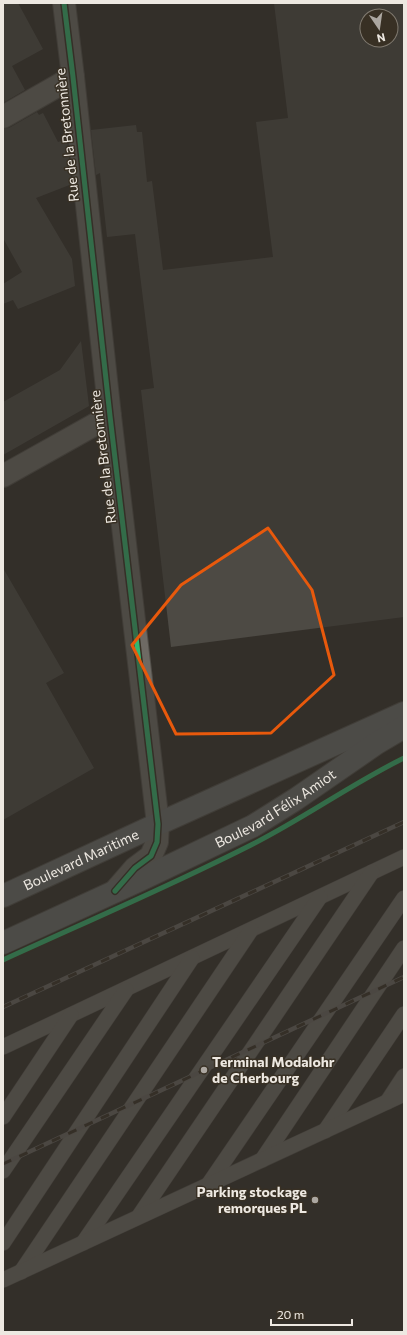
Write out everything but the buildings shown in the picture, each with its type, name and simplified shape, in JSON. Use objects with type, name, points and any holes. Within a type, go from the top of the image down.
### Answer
[{"type":"main road","name":"Boulevard Félix Amiot","points":[[158,824],[404,713]]},
{"type":"main road","name":"Boulevard Félix Amiot","points":[[115,891],[253,826],[296,799],[377,743],[404,727]]},
{"type":"main road","name":"Boulevard Maritime","points":[[3,896],[158,824]]},
{"type":"main road","points":[[3,943],[115,891]]},
{"type":"street","name":"Rue de la Bretonnière","points":[[64,3],[110,416],[158,824],[157,842],[151,856],[135,868],[115,891]]},
{"type":"street","points":[[3,117],[73,77]]},
{"type":"street","points":[[3,476],[110,416]]},
{"type":"lane","points":[[3,1047],[404,856]]},
{"type":"lane","points":[[139,1217],[372,872]]},
{"type":"lane","points":[[83,1243],[321,896]]},
{"type":"lane","points":[[208,1186],[404,898]]},
{"type":"lane","points":[[20,1273],[251,930]]},
{"type":"lane","points":[[261,1161],[404,948]]},
{"type":"lane","points":[[3,1243],[193,957]]},
{"type":"lane","points":[[3,1171],[126,989]]},
{"type":"lane","points":[[3,1117],[72,1014]]},
{"type":"lane","points":[[325,1131],[404,1014]]},
{"type":"lane","points":[[386,1102],[404,1076]]},
{"type":"lane","points":[[3,1280],[404,1094]]},
{"type":"highlighted area","points":[[268,528],[312,590],[334,675],[271,733],[176,734],[132,645],[181,585]]},
{"type":"railway","points":[[3,1007],[404,822]]},
{"type":"railway","points":[[3,1164],[404,977]]},
{"type":"cycle path","points":[[64,3],[110,416],[158,824],[157,842],[151,856],[135,868],[115,891]]},
{"type":"cycle path","points":[[3,960],[159,889],[251,845],[404,758]]},
{"type":"place","name":"Terminal Modalohr de Cherbourg","points":[[204,1070]]},
{"type":"place","name":"Parking stockage remorques PL","points":[[315,1200]]}]
